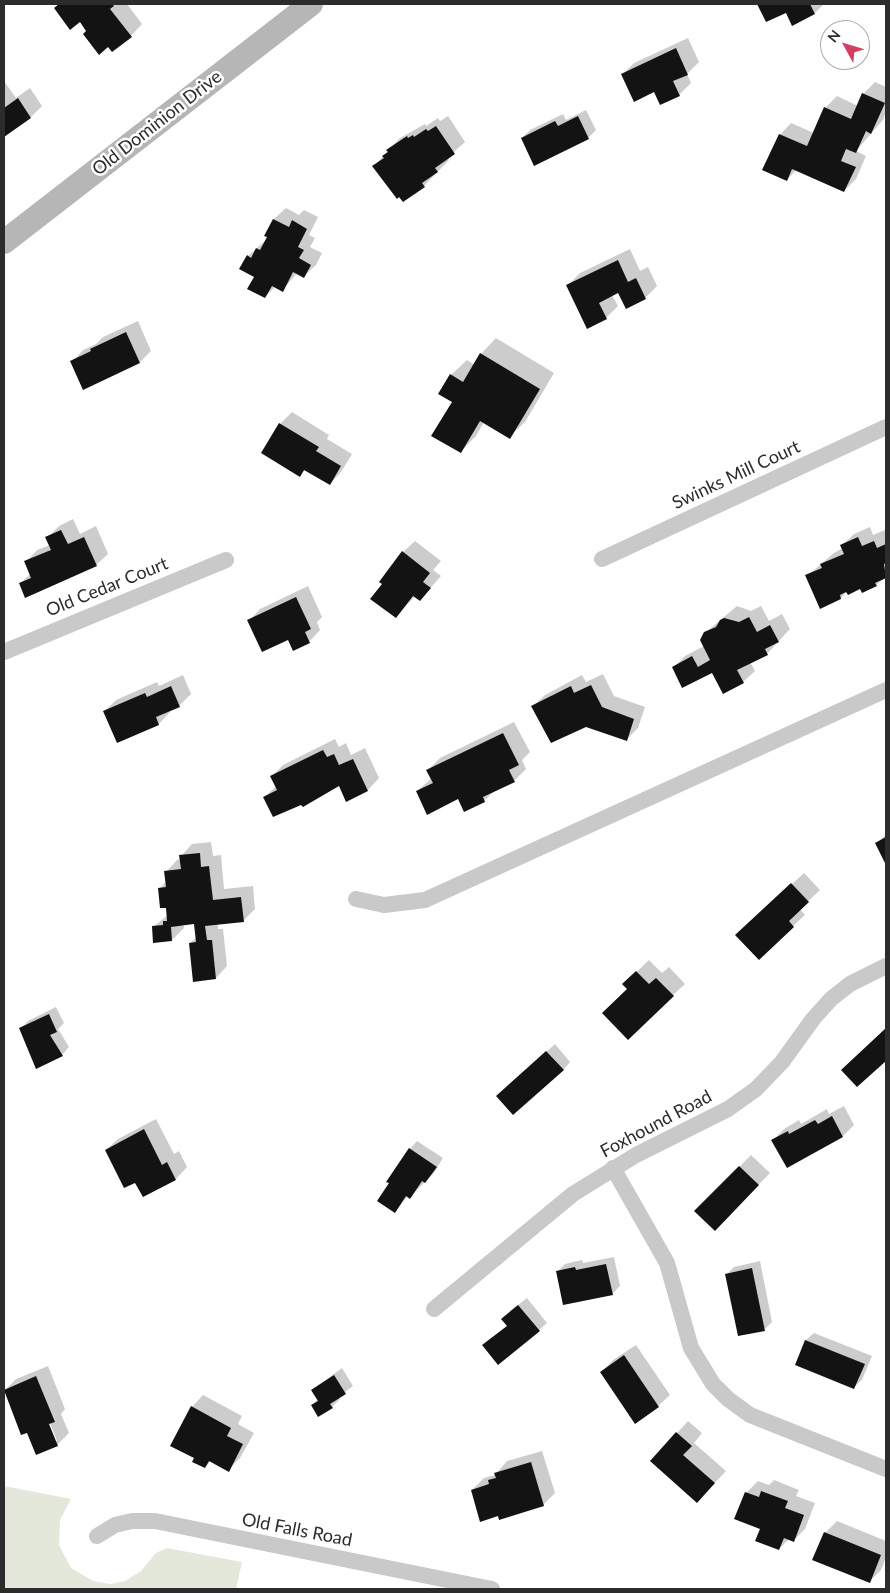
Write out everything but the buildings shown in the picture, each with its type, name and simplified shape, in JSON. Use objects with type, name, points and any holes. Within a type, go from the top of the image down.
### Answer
[{"type":"main road","name":"Old Dominion Drive","points":[[4,242],[311,4]]},
{"type":"street","name":"Swinks Mill Court","points":[[602,559],[886,427]]},
{"type":"street","name":"Old Cedar Court","points":[[4,652],[226,560]]},
{"type":"street","points":[[356,899],[384,905],[425,900],[886,690]]},
{"type":"street","name":"Foxhound Road","points":[[434,1309],[549,1213],[613,1168],[715,1116],[756,1089],[782,1062],[813,1019],[831,999],[850,984],[886,966]]},
{"type":"street","points":[[613,1168],[667,1263],[691,1348],[713,1384],[728,1399],[750,1415],[886,1469]]},
{"type":"street","name":"Old Falls Road","points":[[96,1536],[114,1525],[132,1521],[155,1521],[492,1589]]},
{"type":"shaded area","points":[[4,1486],[71,1499],[60,1520],[59,1545],[71,1568],[93,1581],[110,1584],[125,1581],[141,1571],[156,1553],[167,1548],[242,1562],[236,1589],[4,1589]]}]
